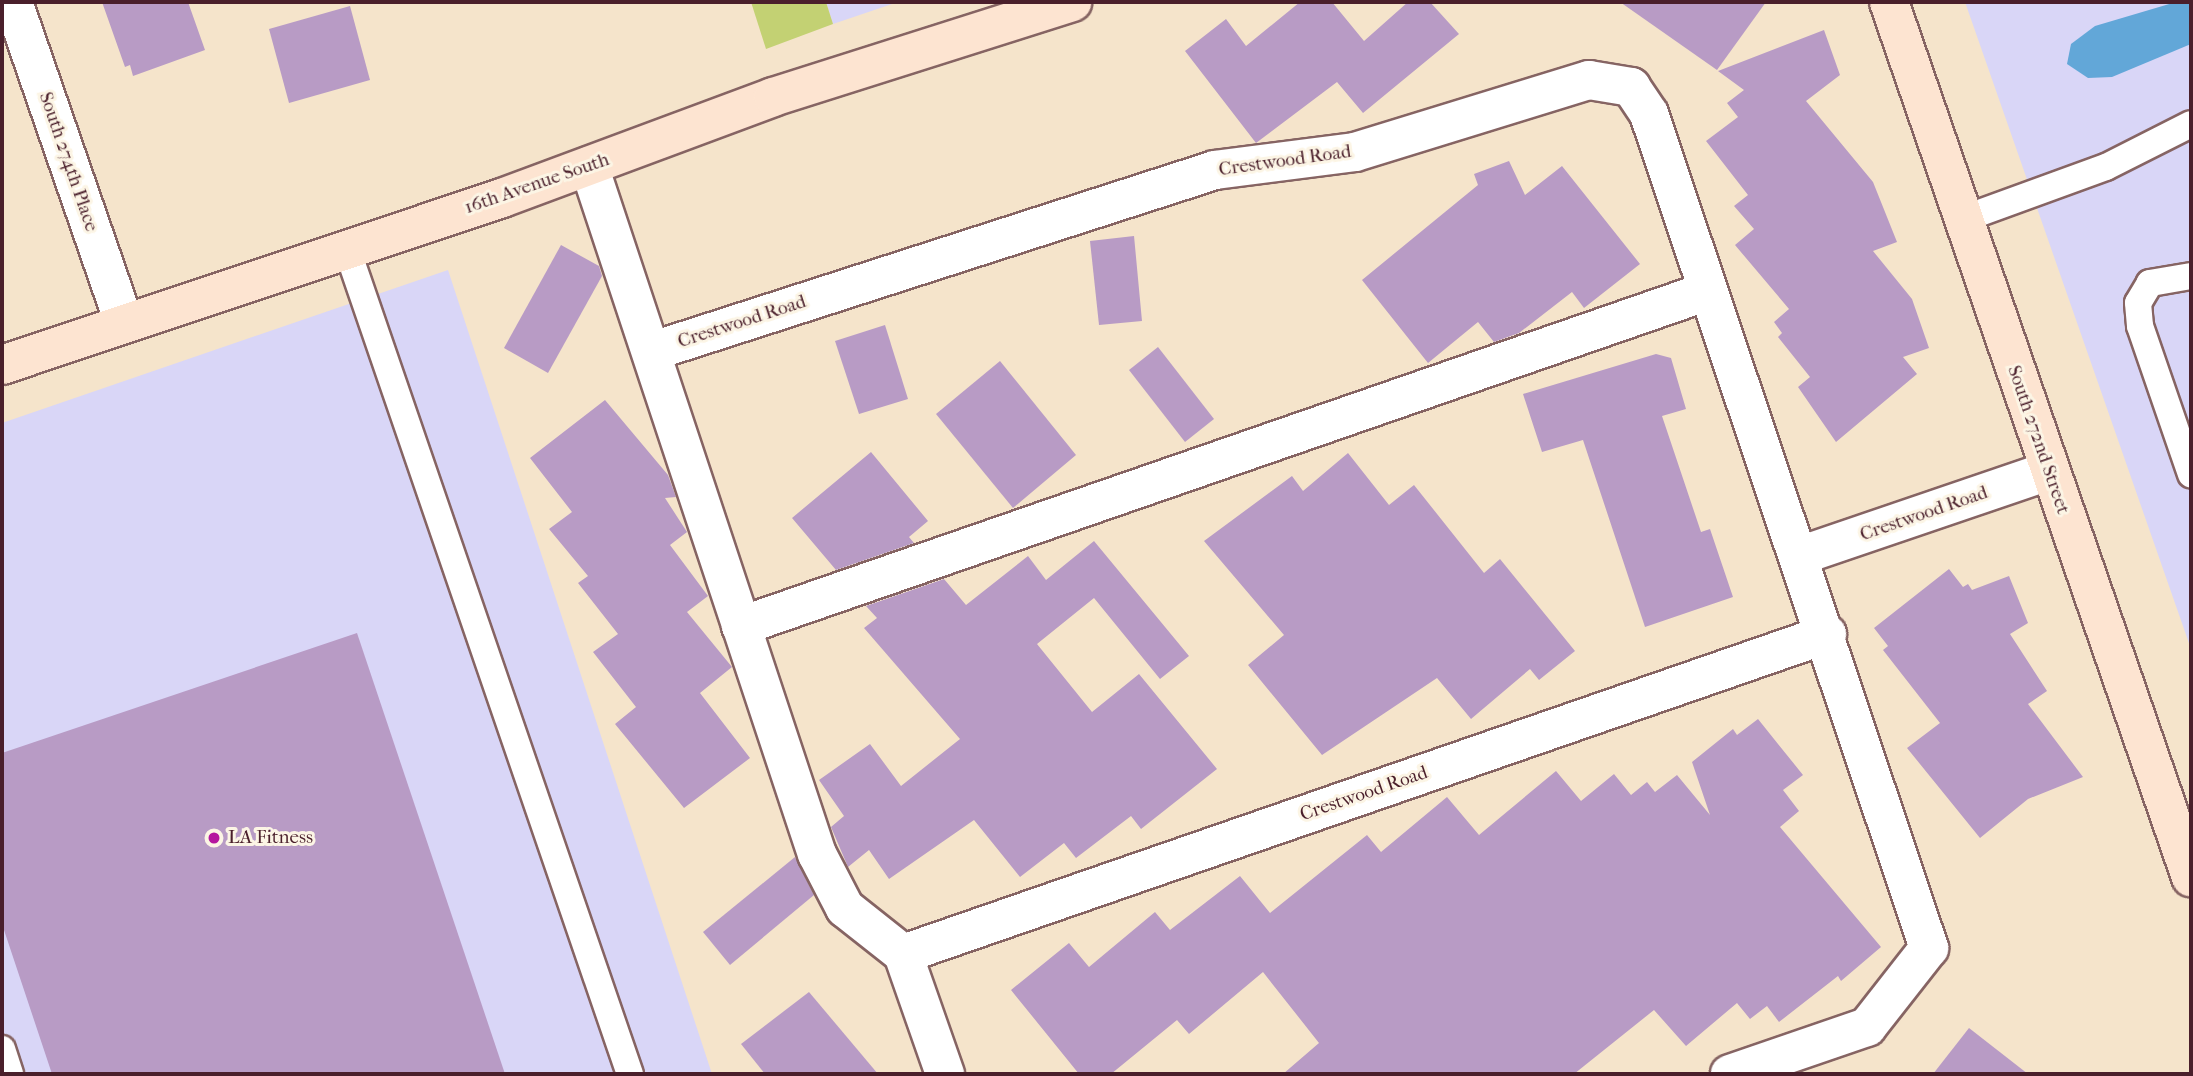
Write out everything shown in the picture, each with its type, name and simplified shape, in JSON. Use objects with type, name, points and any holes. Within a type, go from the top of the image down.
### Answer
[{"type":"main road","name":"16th Avenue South","points":[[2,365],[589,166],[774,97],[1072,2]]},
{"type":"main road","name":"South 272nd Street","points":[[1889,2],[2191,877]]},
{"type":"street","name":"South 274th Place","points":[[13,2],[124,323]]},
{"type":"street","name":"Crestwood Road","points":[[653,351],[1215,170],[1355,152],[1589,80],[1630,87],[1649,114],[1827,634],[1928,947],[1867,1027],[1730,1074]]},
{"type":"street","name":"Crestwood Road","points":[[589,166],[653,351],[817,854],[845,908],[902,954],[1827,634]]},
{"type":"street","points":[[741,626],[1708,290]]},
{"type":"street","name":"Crestwood Road","points":[[1799,556],[2049,471]]},
{"type":"street","points":[[902,954],[945,1074]]},
{"type":"lane","points":[[1963,219],[2106,167],[2191,124]]},
{"type":"lane","points":[[347,249],[630,1074]]},
{"type":"lane","points":[[2187,278],[2150,283],[2138,303],[2140,326],[2191,474]]},
{"type":"lane","points":[[2,1049],[10,1074]]},
{"type":"shaded area","points":[[826,2],[898,2],[833,24]]},
{"type":"shaded area","points":[[1965,2],[2191,2],[2191,649]]},
{"type":"shaded area","points":[[448,270],[712,1074],[2,1074],[2,423]]},
{"type":"green space","points":[[751,2],[826,2],[833,24],[766,49]]},
{"type":"water","points":[[2176,2],[2191,2],[2191,44],[2112,77],[2088,78],[2067,64],[2071,44],[2095,26]]},
{"type":"building","points":[[102,2],[188,2],[205,50],[133,76],[130,65],[125,67]]},
{"type":"building","points":[[1300,2],[1332,2],[1364,41],[1408,2],[1430,2],[1459,34],[1363,113],[1337,82],[1256,143],[1185,51],[1226,19],[1246,46]]},
{"type":"building","points":[[1620,2],[1766,2],[1717,70]]},
{"type":"building","points":[[350,6],[370,80],[289,103],[269,29]]},
{"type":"building","points":[[1824,30],[1840,75],[1806,101],[1873,182],[1897,242],[1873,251],[1912,299],[1929,348],[1903,357],[1917,374],[1836,442],[1798,387],[1810,377],[1778,337],[1782,333],[1774,322],[1789,309],[1735,245],[1754,229],[1734,206],[1748,195],[1706,141],[1738,117],[1727,103],[1744,90],[1718,71]]},
{"type":"building","points":[[1509,161],[1525,195],[1562,166],[1640,264],[1584,308],[1572,292],[1519,333],[1494,342],[1478,322],[1428,363],[1362,280],[1478,185],[1474,174]]},
{"type":"building","points":[[1134,236],[1142,321],[1099,325],[1090,241]]},
{"type":"building","points":[[561,245],[599,266],[602,276],[548,373],[504,348]]},
{"type":"building","points":[[885,325],[908,399],[859,414],[835,341]]},
{"type":"building","points":[[1158,347],[1214,419],[1185,442],[1129,370]]},
{"type":"building","points":[[1656,354],[1671,358],[1686,409],[1662,416],[1701,532],[1710,529],[1733,597],[1645,627],[1583,440],[1542,452],[1523,394]]},
{"type":"building","points":[[1000,361],[1076,455],[1013,508],[936,414]]},
{"type":"building","points":[[605,400],[668,475],[676,497],[665,498],[687,532],[670,545],[708,596],[687,612],[732,667],[700,693],[750,758],[684,808],[615,724],[636,707],[593,652],[618,634],[578,583],[588,576],[549,529],[572,512],[530,458]]},
{"type":"building","points":[[871,452],[928,521],[909,537],[914,543],[836,570],[792,518]]},
{"type":"building","points":[[1348,453],[1389,505],[1414,485],[1484,573],[1500,559],[1575,651],[1539,680],[1530,669],[1471,719],[1437,678],[1322,755],[1248,665],[1284,635],[1204,541],[1292,476],[1303,491]]},
{"type":"building","points":[[1094,541],[1189,656],[1160,679],[1094,598],[1037,644],[1092,712],[1139,674],[1217,769],[1141,829],[1131,816],[1076,858],[1064,843],[1020,877],[974,820],[889,879],[869,850],[848,867],[831,827],[844,816],[819,780],[870,744],[901,786],[960,739],[864,628],[877,618],[866,606],[944,579],[966,605],[1028,556],[1046,580]]},
{"type":"building","points":[[1949,569],[1963,587],[1968,584],[1972,590],[2009,576],[2028,623],[2010,634],[2047,691],[2028,704],[2083,777],[2028,799],[1980,838],[1907,748],[1940,723],[1883,650],[1888,646],[1874,628]]},
{"type":"building","name":"LA Fitness","points":[[357,633],[505,1074],[52,1074],[2,924],[2,753]]},
{"type":"building","points":[[1758,719],[1803,775],[1783,790],[1799,811],[1780,827],[1881,947],[1841,981],[1838,976],[1779,1022],[1767,1006],[1750,1019],[1737,1003],[1686,1046],[1654,1010],[1574,1074],[1283,1074],[1319,1043],[1263,972],[1189,1034],[1177,1020],[1111,1074],[1079,1074],[1011,990],[1069,943],[1089,967],[1155,912],[1170,930],[1240,876],[1270,913],[1367,835],[1381,852],[1447,797],[1479,835],[1556,771],[1581,801],[1614,774],[1631,795],[1647,782],[1655,792],[1677,775],[1710,815],[1692,762],[1733,729],[1737,735]]},
{"type":"building","points":[[795,857],[814,895],[730,965],[703,932]]},
{"type":"building","points":[[809,992],[878,1074],[765,1074],[741,1044]]},
{"type":"building","points":[[1969,1028],[2028,1074],[1933,1074]]},
{"type":"place","name":"LA Fitness","points":[[214,838]]}]
